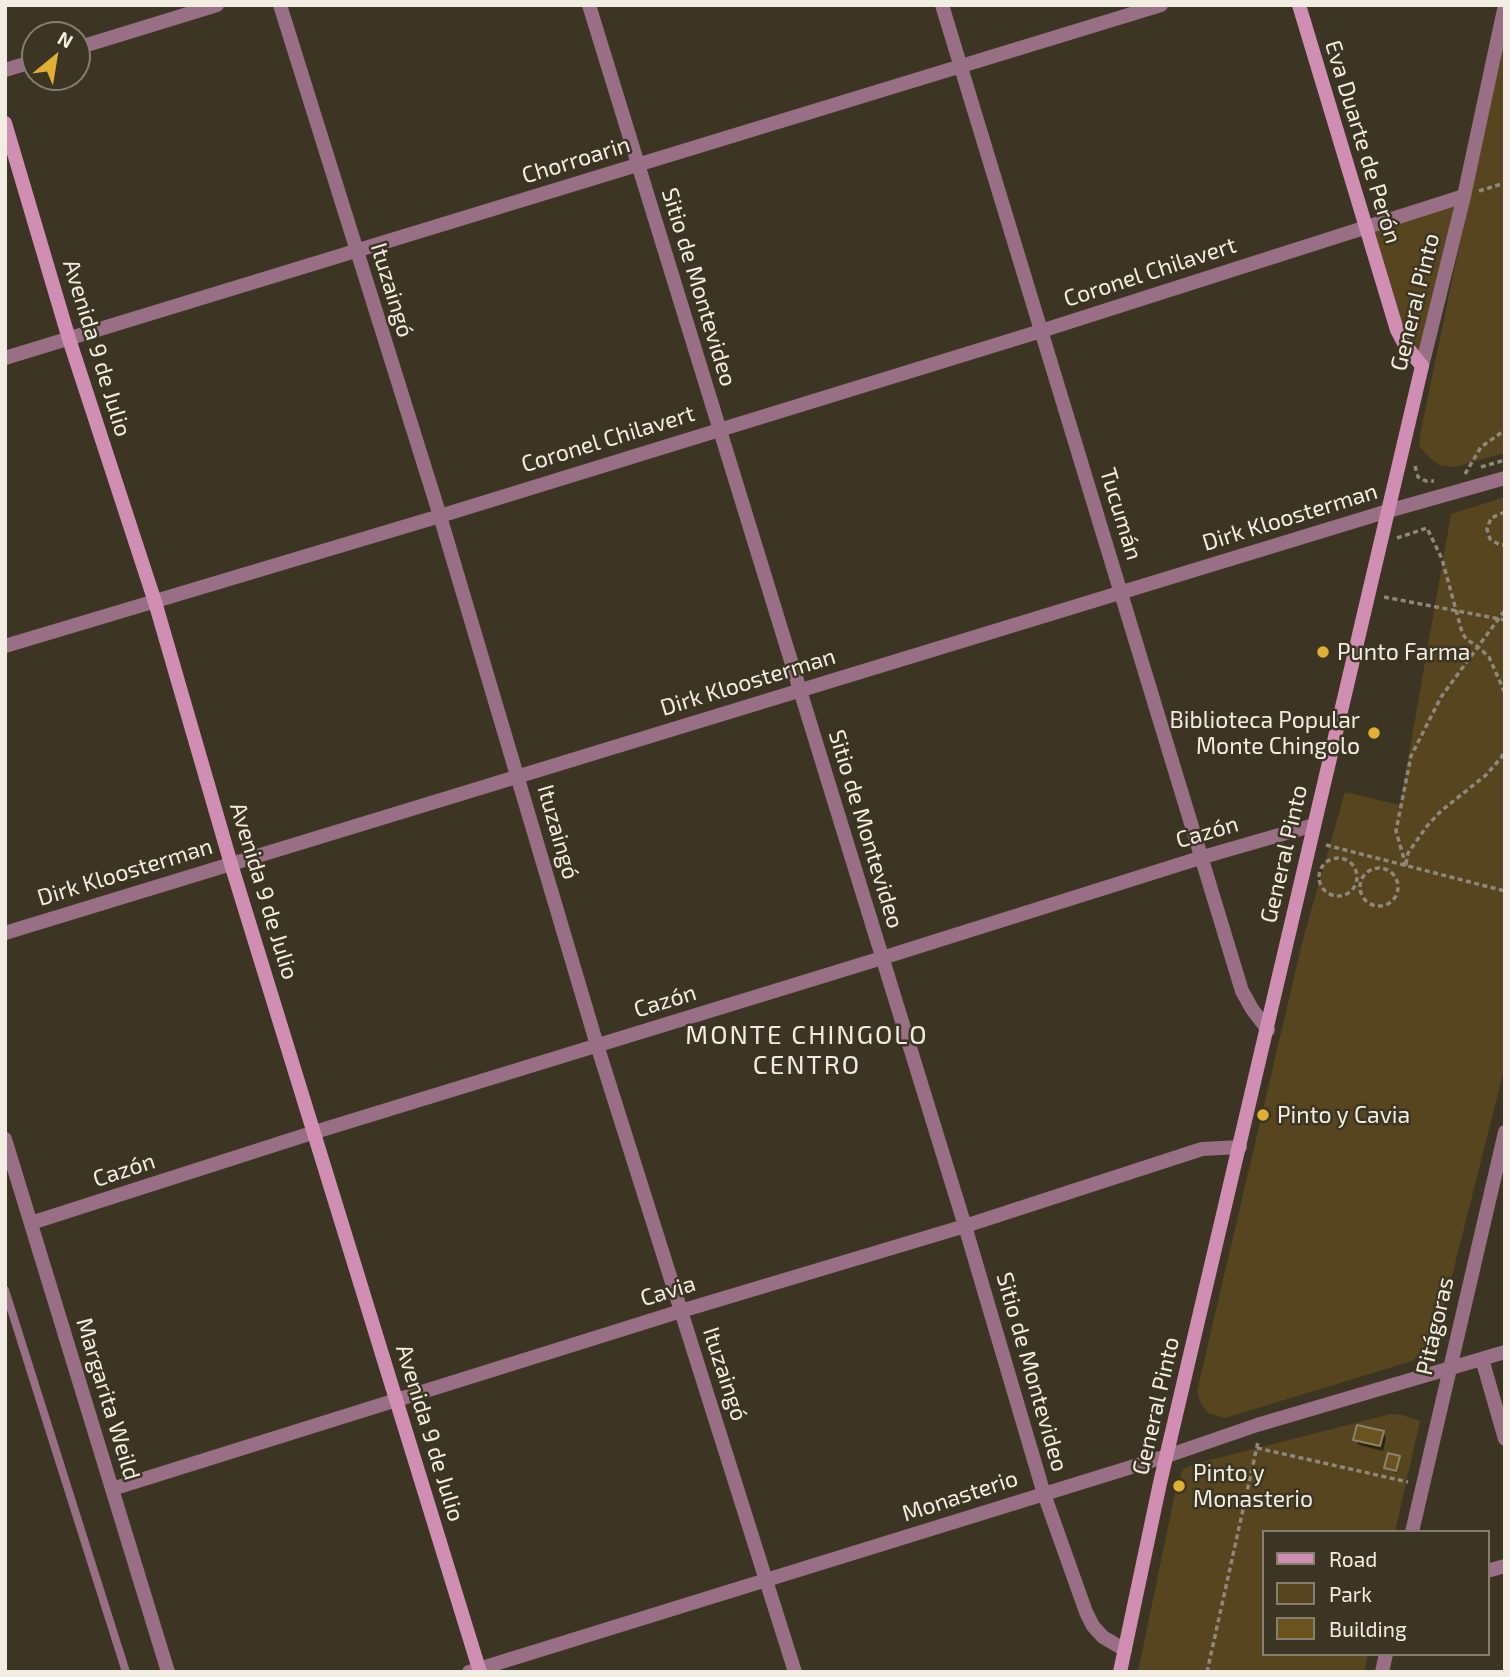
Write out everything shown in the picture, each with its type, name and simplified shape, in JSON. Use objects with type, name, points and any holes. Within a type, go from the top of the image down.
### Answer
[{"type":"main road","name":"Eva Duarte de Perón","points":[[1299,5],[1397,330],[1422,366]]},
{"type":"main road","name":"Avenida 9 de Julio","points":[[5,123],[69,339],[155,601],[231,863],[397,1400],[476,1671]]},
{"type":"main road","name":"General Pinto","points":[[1121,1672],[1167,1456],[1422,366]]},
{"type":"street","points":[[91,44],[217,5]]},
{"type":"street","name":"Ituzaingó","points":[[280,5],[440,516],[597,1045],[795,1672]]},
{"type":"street","name":"Sitio de Montevideo","points":[[589,5],[965,1226],[1044,1494],[1093,1626],[1103,1637],[1125,1650]]},
{"type":"street","name":"Tucumán","points":[[942,5],[1242,991],[1268,1030]]},
{"type":"street","name":"Chorroarin","points":[[5,358],[1161,5]]},
{"type":"street","name":"General Pinto","points":[[1422,366],[1464,196],[1505,5]]},
{"type":"street","name":"Coronel Chilavert","points":[[5,646],[440,516],[1041,331],[1464,196]]},
{"type":"street","name":"Dirk Kloosterman","points":[[5,933],[1388,511],[1505,478]]},
{"type":"street","name":"Cazón","points":[[31,1223],[1203,856],[1314,825]]},
{"type":"street","name":"Pitágoras","points":[[1412,1530],[1505,1132]]},
{"type":"street","name":"Margarita Weild","points":[[5,1139],[168,1672]]},
{"type":"street","name":"Cavia","points":[[112,1489],[681,1311],[965,1226],[1202,1149],[1240,1147]]},
{"type":"street","name":"Monasterio","points":[[476,1671],[1167,1456],[1257,1425],[1505,1352]]},
{"type":"street","points":[[1482,1359],[1505,1439]]},
{"type":"lane","points":[[5,1290],[126,1672]]},
{"type":"path","points":[[1477,180],[1474,193],[1505,183]]},
{"type":"path","points":[[1462,490],[1465,472],[1481,447],[1505,430]]},
{"type":"path","points":[[1454,475],[1505,460]]},
{"type":"path","points":[[1414,465],[1418,477],[1426,481],[1443,478]]},
{"type":"path","points":[[1505,512],[1499,512],[1491,518],[1487,528],[1490,539],[1505,545]]},
{"type":"path","points":[[1380,544],[1427,528],[1442,559],[1466,639],[1489,657],[1505,693]]},
{"type":"path","points":[[1368,594],[1505,620]]},
{"type":"path","points":[[1406,866],[1396,831],[1411,756],[1441,697],[1505,610]]},
{"type":"path","points":[[1406,866],[1408,853],[1427,826],[1441,811],[1486,775],[1505,750]]},
{"type":"path","points":[[1310,841],[1505,891]]},
{"type":"path","points":[[1359,881],[1352,891],[1335,896],[1324,890],[1320,884],[1320,871],[1328,861],[1340,858],[1355,868],[1359,881],[1362,894],[1365,900],[1376,906],[1388,904],[1396,896],[1398,884],[1393,873],[1381,868],[1369,871],[1359,881]]},
{"type":"path","points":[[1381,868],[1384,860]]},
{"type":"path","points":[[1207,1672],[1258,1442]]},
{"type":"path","points":[[1257,1448],[1410,1482]]},
{"type":"green space","points":[[1505,25],[1505,453],[1454,467],[1439,465],[1431,459],[1419,446],[1420,435]]},
{"type":"green space","points":[[1464,196],[1422,366],[1405,345],[1364,227]]},
{"type":"green space","points":[[1505,497],[1505,1066],[1437,1335],[1431,1346],[1412,1361],[1225,1418],[1208,1413],[1201,1404],[1197,1391],[1303,939],[1345,792],[1400,805],[1451,514]]},
{"type":"green space","points":[[1391,1414],[1420,1421],[1395,1530],[1262,1530],[1262,1656],[1368,1656],[1364,1672],[1138,1672],[1176,1488],[1183,1469]]},
{"type":"building","points":[[1357,1425],[1384,1431],[1380,1446],[1353,1440]]},
{"type":"building","points":[[1388,1453],[1400,1456],[1396,1471],[1384,1468]]},
{"type":"place","name":"Punto Farma","points":[[1323,652]]},
{"type":"place","name":"Biblioteca Popular Monte Chingolo","points":[[1374,733]]},
{"type":"place","name":"Pinto y Cavia","points":[[1263,1115]]},
{"type":"place","name":"Pinto y Monasterio","points":[[1179,1486]]},
{"type":"district","name":"MONTE CHINGOLO CENTRO","points":[[807,1050]]}]
